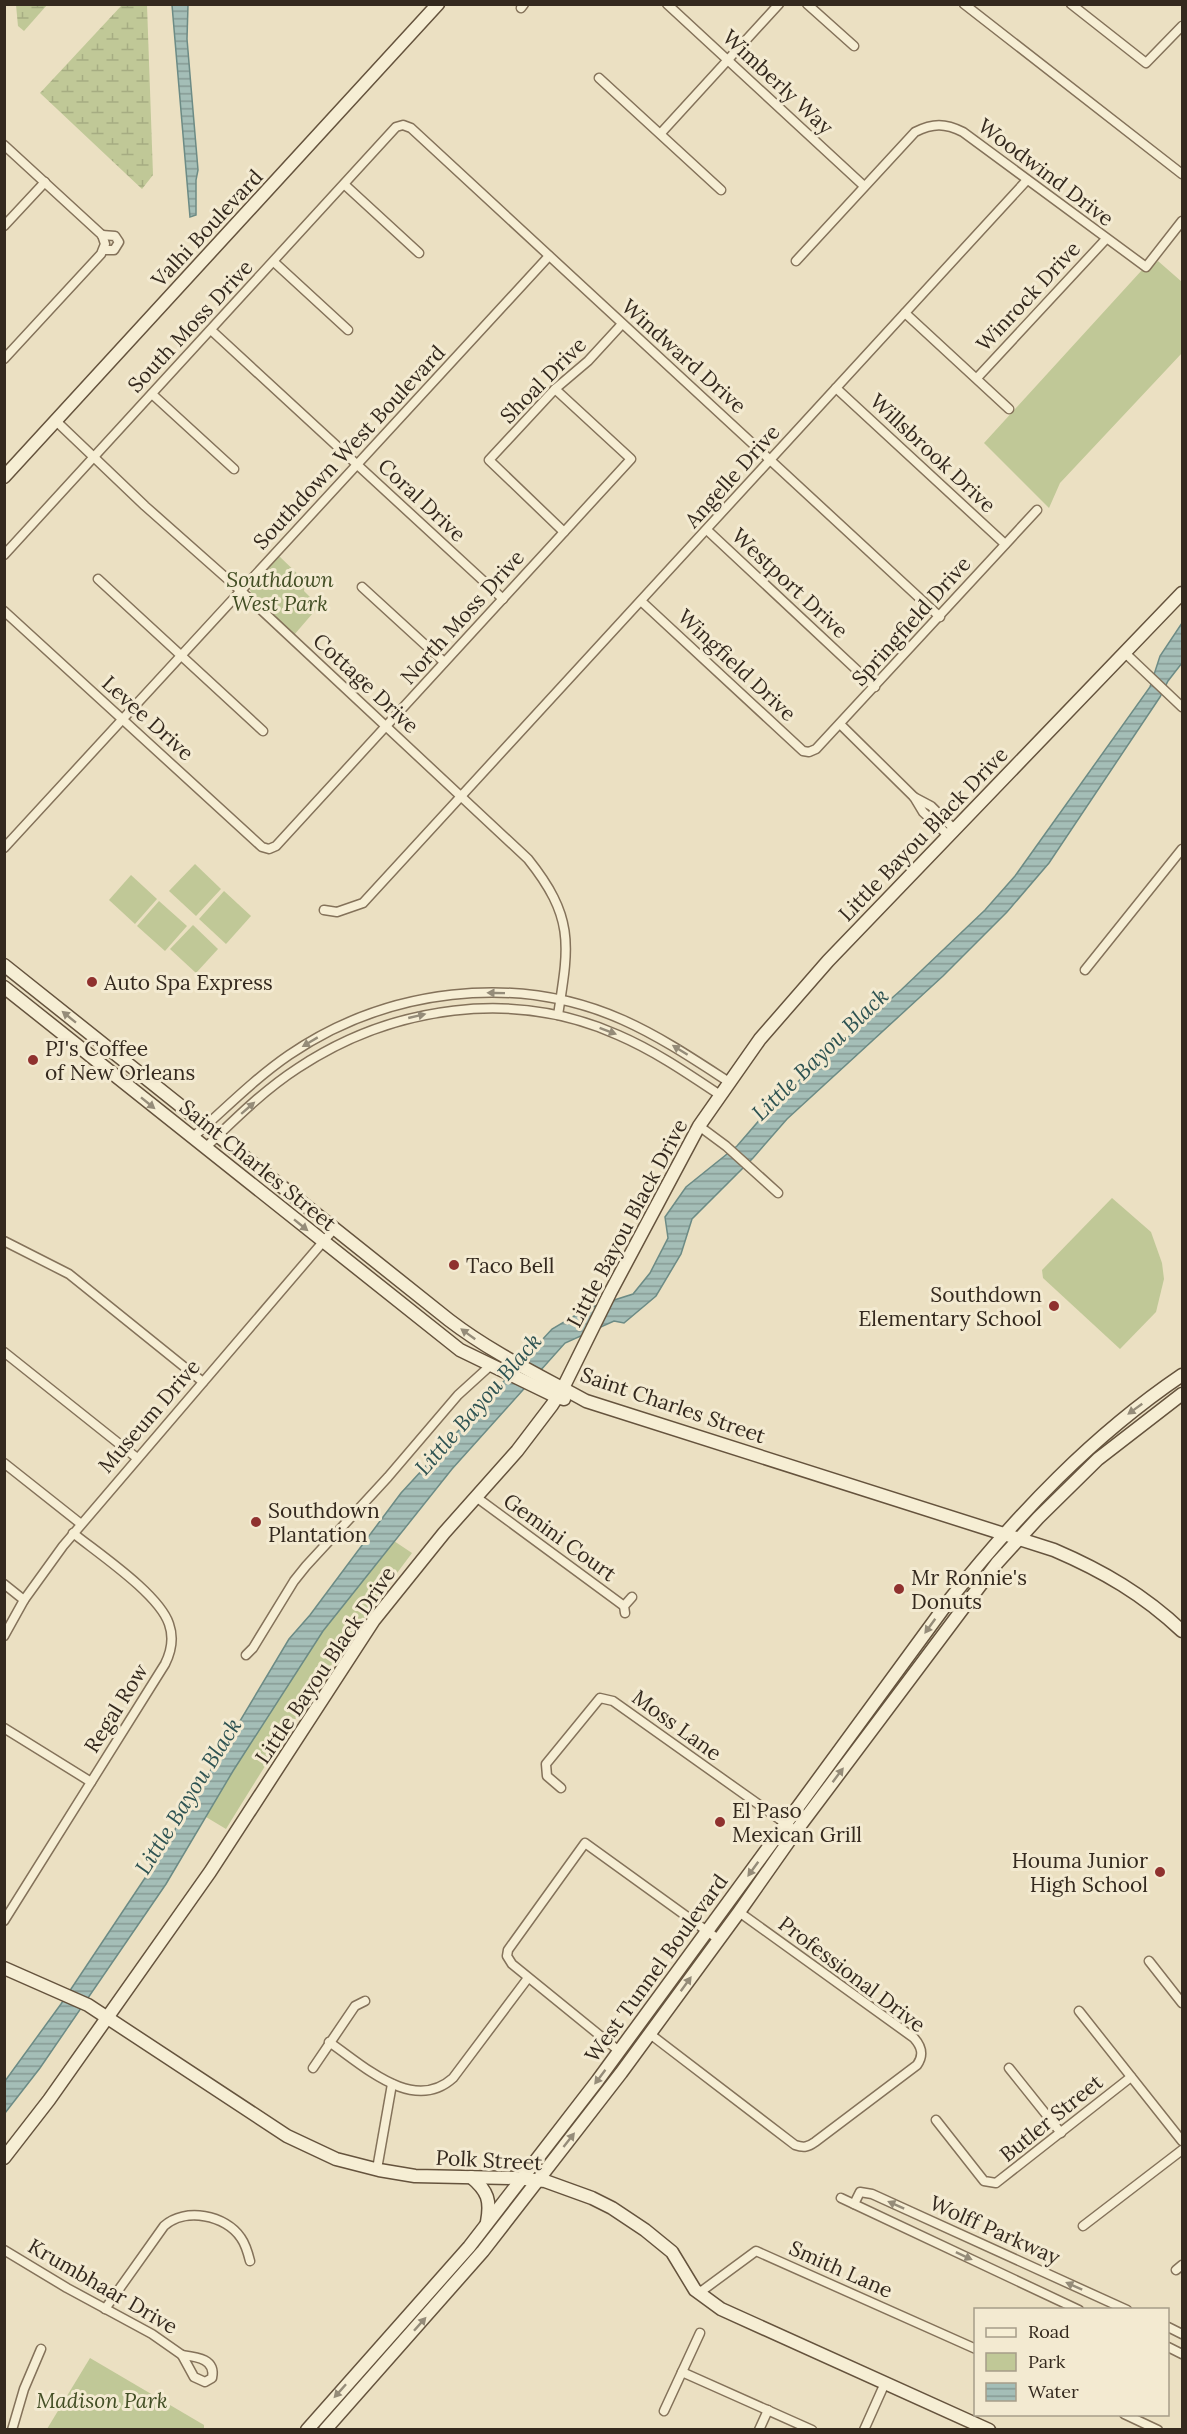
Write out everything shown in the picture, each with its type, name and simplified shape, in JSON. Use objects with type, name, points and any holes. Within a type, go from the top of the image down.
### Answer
[{"type":"main road","name":"Valhi Boulevard","points":[[4,477],[438,4]]},
{"type":"main road","name":"Little Bayou Black Drive","points":[[4,2158],[49,2100],[106,2016],[210,1872],[374,1620],[444,1533],[518,1451],[560,1393],[610,1293],[699,1126],[760,1039],[790,1002],[1182,592]]},
{"type":"main road","name":"Saint Charles Street","points":[[4,965],[513,1370]]},
{"type":"main road","name":"Saint Charles Street","points":[[4,987],[460,1350],[491,1365],[513,1370],[560,1393],[1054,1550],[1110,1576],[1162,1611],[1182,1631]]},
{"type":"main road","name":"West Tunnel Boulevard","points":[[325,2430],[483,2251],[650,2034],[739,1912],[790,1828],[951,1598],[1005,1533],[1086,1449],[1126,1415],[1182,1375]]},
{"type":"main road","name":"West Tunnel Boulevard","points":[[307,2430],[487,2224],[707,1932],[982,1582],[1020,1538],[1098,1459],[1182,1394]]},
{"type":"main road","name":"Polk Street","points":[[4,1968],[88,2005],[287,2136],[336,2159],[416,2176],[538,2180],[592,2198],[645,2230],[672,2252],[699,2293],[721,2309],[989,2430]]},
{"type":"main road","points":[[471,2177],[484,2188],[489,2199],[487,2224]]},
{"type":"street","name":"Wimberly Way","points":[[667,4],[864,186]]},
{"type":"street","points":[[661,134],[779,4]]},
{"type":"street","points":[[807,4],[854,46]]},
{"type":"street","points":[[964,4],[1182,174]]},
{"type":"street","points":[[1071,4],[1146,63],[1182,26]]},
{"type":"street","points":[[599,78],[721,190]]},
{"type":"street","name":"South Moss Drive","points":[[4,555],[396,127],[403,125]]},
{"type":"street","name":"Windward Drive","points":[[403,125],[411,128],[940,617]]},
{"type":"street","name":"Woodwind Drive","points":[[796,261],[915,132],[930,125],[948,125],[963,132],[1146,267],[1182,221]]},
{"type":"street","points":[[4,145],[102,235],[105,244],[104,250],[4,359]]},
{"type":"street","name":"Angelle Drive","points":[[324,910],[337,912],[363,903],[1027,180]]},
{"type":"street","points":[[4,226],[45,182]]},
{"type":"street","points":[[345,185],[419,253]]},
{"type":"street","points":[[102,235],[115,236],[119,242],[114,250],[104,250]]},
{"type":"street","name":"Winrock Drive","points":[[976,378],[1106,239]]},
{"type":"street","name":"Southdown West Boulevard","points":[[4,848],[549,256]]},
{"type":"street","points":[[274,262],[348,330]]},
{"type":"street","points":[[905,313],[1009,409]]},
{"type":"street","name":"Shoal Drive","points":[[564,532],[489,460],[555,389],[588,361],[622,324]]},
{"type":"street","name":"Coral Drive","points":[[211,330],[503,599]]},
{"type":"street","name":"Willsbrook Drive","points":[[836,388],[1005,544]]},
{"type":"street","name":"North Moss Drive","points":[[269,849],[276,846],[631,459],[555,389]]},
{"type":"street","points":[[152,394],[234,469]]},
{"type":"street","name":"Cottage Drive","points":[[56,421],[528,859],[554,896],[565,929],[567,942],[558,1015]]},
{"type":"street","name":"Springfield Drive","points":[[809,752],[816,749],[875,687],[1037,510]]},
{"type":"street","name":"Westport Drive","points":[[707,530],[875,687]]},
{"type":"street","points":[[98,579],[263,731]]},
{"type":"street","points":[[362,586],[444,662]]},
{"type":"street","name":"Wingfield Drive","points":[[641,601],[802,750],[809,752]]},
{"type":"street","name":"Levee Drive","points":[[4,611],[262,847],[269,849]]},
{"type":"street","points":[[1125,652],[1180,705],[1182,715]]},
{"type":"street","points":[[840,724],[914,797],[923,812],[952,833]]},
{"type":"street","points":[[1085,970],[1182,849]]},
{"type":"street","points":[[192,1138],[262,1075],[290,1054],[327,1032],[377,1011],[423,999],[459,994],[507,993],[561,1000],[604,1013],[653,1034],[729,1082]]},
{"type":"street","points":[[205,1148],[278,1082],[334,1046],[381,1026],[427,1013],[462,1009],[510,1008],[558,1015],[608,1031],[645,1047],[720,1095]]},
{"type":"street","points":[[699,1126],[726,1146],[778,1193]]},
{"type":"street","name":"Museum Drive","points":[[4,1636],[24,1600],[73,1533],[334,1229]]},
{"type":"street","points":[[4,1241],[69,1274],[203,1382]]},
{"type":"street","points":[[4,1352],[137,1458]]},
{"type":"street","points":[[246,1654],[253,1648],[294,1581],[306,1566],[388,1477],[458,1395],[491,1365]]},
{"type":"street","points":[[4,1463],[81,1524]]},
{"type":"street","name":"Gemini Court","points":[[476,1497],[624,1609],[632,1597]]},
{"type":"street","name":"Regal Row","points":[[4,1921],[165,1664],[172,1641],[171,1627],[162,1610],[143,1590],[73,1533]]},
{"type":"street","points":[[4,1584],[24,1600]]},
{"type":"street","name":"Moss Lane","points":[[561,1788],[547,1776],[546,1764],[600,1698],[613,1701],[790,1828]]},
{"type":"street","points":[[4,1728],[91,1782]]},
{"type":"street","points":[[619,2051],[528,1978],[512,1964],[507,1956],[508,1950],[585,1843],[718,1939]]},
{"type":"street","name":"Professional Drive","points":[[650,2034],[795,2145],[801,2147],[807,2147],[815,2142],[917,2066],[921,2060],[922,2050],[914,2038],[739,1912]]},
{"type":"street","points":[[1149,1961],[1182,2003]]},
{"type":"street","points":[[329,2042],[392,2084],[420,2091],[434,2090],[445,2086],[453,2078],[528,1978]]},
{"type":"street","points":[[313,2068],[355,2006],[364,2001]]},
{"type":"street","points":[[1079,2011],[1182,2141]]},
{"type":"street","points":[[1009,2068],[1060,2133]]},
{"type":"street","name":"Butler Street","points":[[936,2120],[984,2181],[992,2184],[1002,2180],[1131,2076]]},
{"type":"street","points":[[377,2169],[392,2084]]},
{"type":"street","points":[[1083,2226],[1182,2150]]},
{"type":"street","name":"Wolff Parkway","points":[[854,2204],[860,2192],[872,2194],[1123,2308]]},
{"type":"street","points":[[841,2198],[1075,2308]]},
{"type":"street","points":[[105,2309],[164,2226],[183,2216],[197,2216],[225,2223],[242,2238],[250,2261]]},
{"type":"street","name":"Krumbhaar Drive","points":[[4,2250],[152,2334],[182,2355]]},
{"type":"street","name":"Smith Lane","points":[[699,2293],[756,2251],[974,2349]]},
{"type":"street","points":[[433,2287],[444,2297]]},
{"type":"street","points":[[664,2411],[700,2333]]},
{"type":"street","points":[[12,2430],[24,2389],[41,2349]]},
{"type":"street","points":[[682,2372],[812,2430]]},
{"type":"street","points":[[864,2430],[885,2383]]},
{"type":"street","points":[[759,2430],[768,2410]]},
{"type":"street","points":[[1126,2416],[1158,2430]]},
{"type":"green space","points":[[16,4],[47,5],[24,31],[18,26]]},
{"type":"green space","points":[[122,5],[147,5],[153,175],[142,189],[40,93]]},
{"type":"green space","points":[[1158,261],[1182,282],[1182,353],[1060,483],[1049,508],[984,443],[1142,270],[1147,271]]},
{"type":"green space","name":"Southdown West Park","points":[[279,556],[305,581],[304,591],[319,606],[294,635],[253,597],[250,590]]},
{"type":"green space","points":[[195,864],[221,889],[196,916],[169,891]]},
{"type":"green space","points":[[131,875],[157,899],[135,924],[109,900]]},
{"type":"green space","points":[[224,891],[251,916],[226,944],[199,919]]},
{"type":"green space","points":[[159,901],[187,926],[165,951],[137,926]]},
{"type":"green space","points":[[193,925],[218,949],[196,973],[170,949]]},
{"type":"green space","points":[[1112,1198],[1151,1232],[1162,1263],[1164,1279],[1156,1312],[1120,1349],[1043,1278],[1042,1270]]},
{"type":"green space","points":[[391,1539],[412,1553],[316,1688],[226,1829],[201,1814],[307,1649]]},
{"type":"green space","name":"Madison Park","points":[[90,2358],[204,2425],[204,2429],[47,2429]]},
{"type":"water","points":[[172,5],[188,5],[187,39],[198,170],[196,215],[190,217]]},
{"type":"water","points":[[1182,623],[1182,663],[1049,863],[1007,912],[943,976],[787,1119],[753,1158],[692,1219],[681,1254],[656,1296],[624,1323],[614,1321],[565,1343],[452,1469],[323,1631],[233,1771],[166,1884],[40,2068],[5,2113],[5,2081],[61,2004],[155,1863],[289,1639],[310,1615],[401,1493],[552,1329],[586,1309],[633,1294],[650,1273],[668,1238],[665,1217],[686,1187],[737,1146],[775,1102],[901,990],[985,910],[1015,876],[1150,687],[1160,656]]},
{"type":"place","name":"Auto Spa Express","points":[[92,982]]},
{"type":"place","name":"PJ's Coffee of New Orleans","points":[[33,1060]]},
{"type":"place","name":"Taco Bell","points":[[454,1265]]},
{"type":"place","name":"Southdown Elementary School","points":[[1054,1306]]},
{"type":"place","name":"Southdown Plantation","points":[[256,1522]]},
{"type":"place","name":"Mr Ronnie's Donuts","points":[[899,1589]]},
{"type":"place","name":"El Paso Mexican Grill","points":[[720,1822]]},
{"type":"place","name":"Houma Junior High School","points":[[1160,1872]]},
{"type":"water label","name":"Little Bayou Black","points":[[820,1054]]},
{"type":"water label","name":"Little Bayou Black","points":[[478,1404]]},
{"type":"water label","name":"Little Bayou Black","points":[[188,1796]]}]
